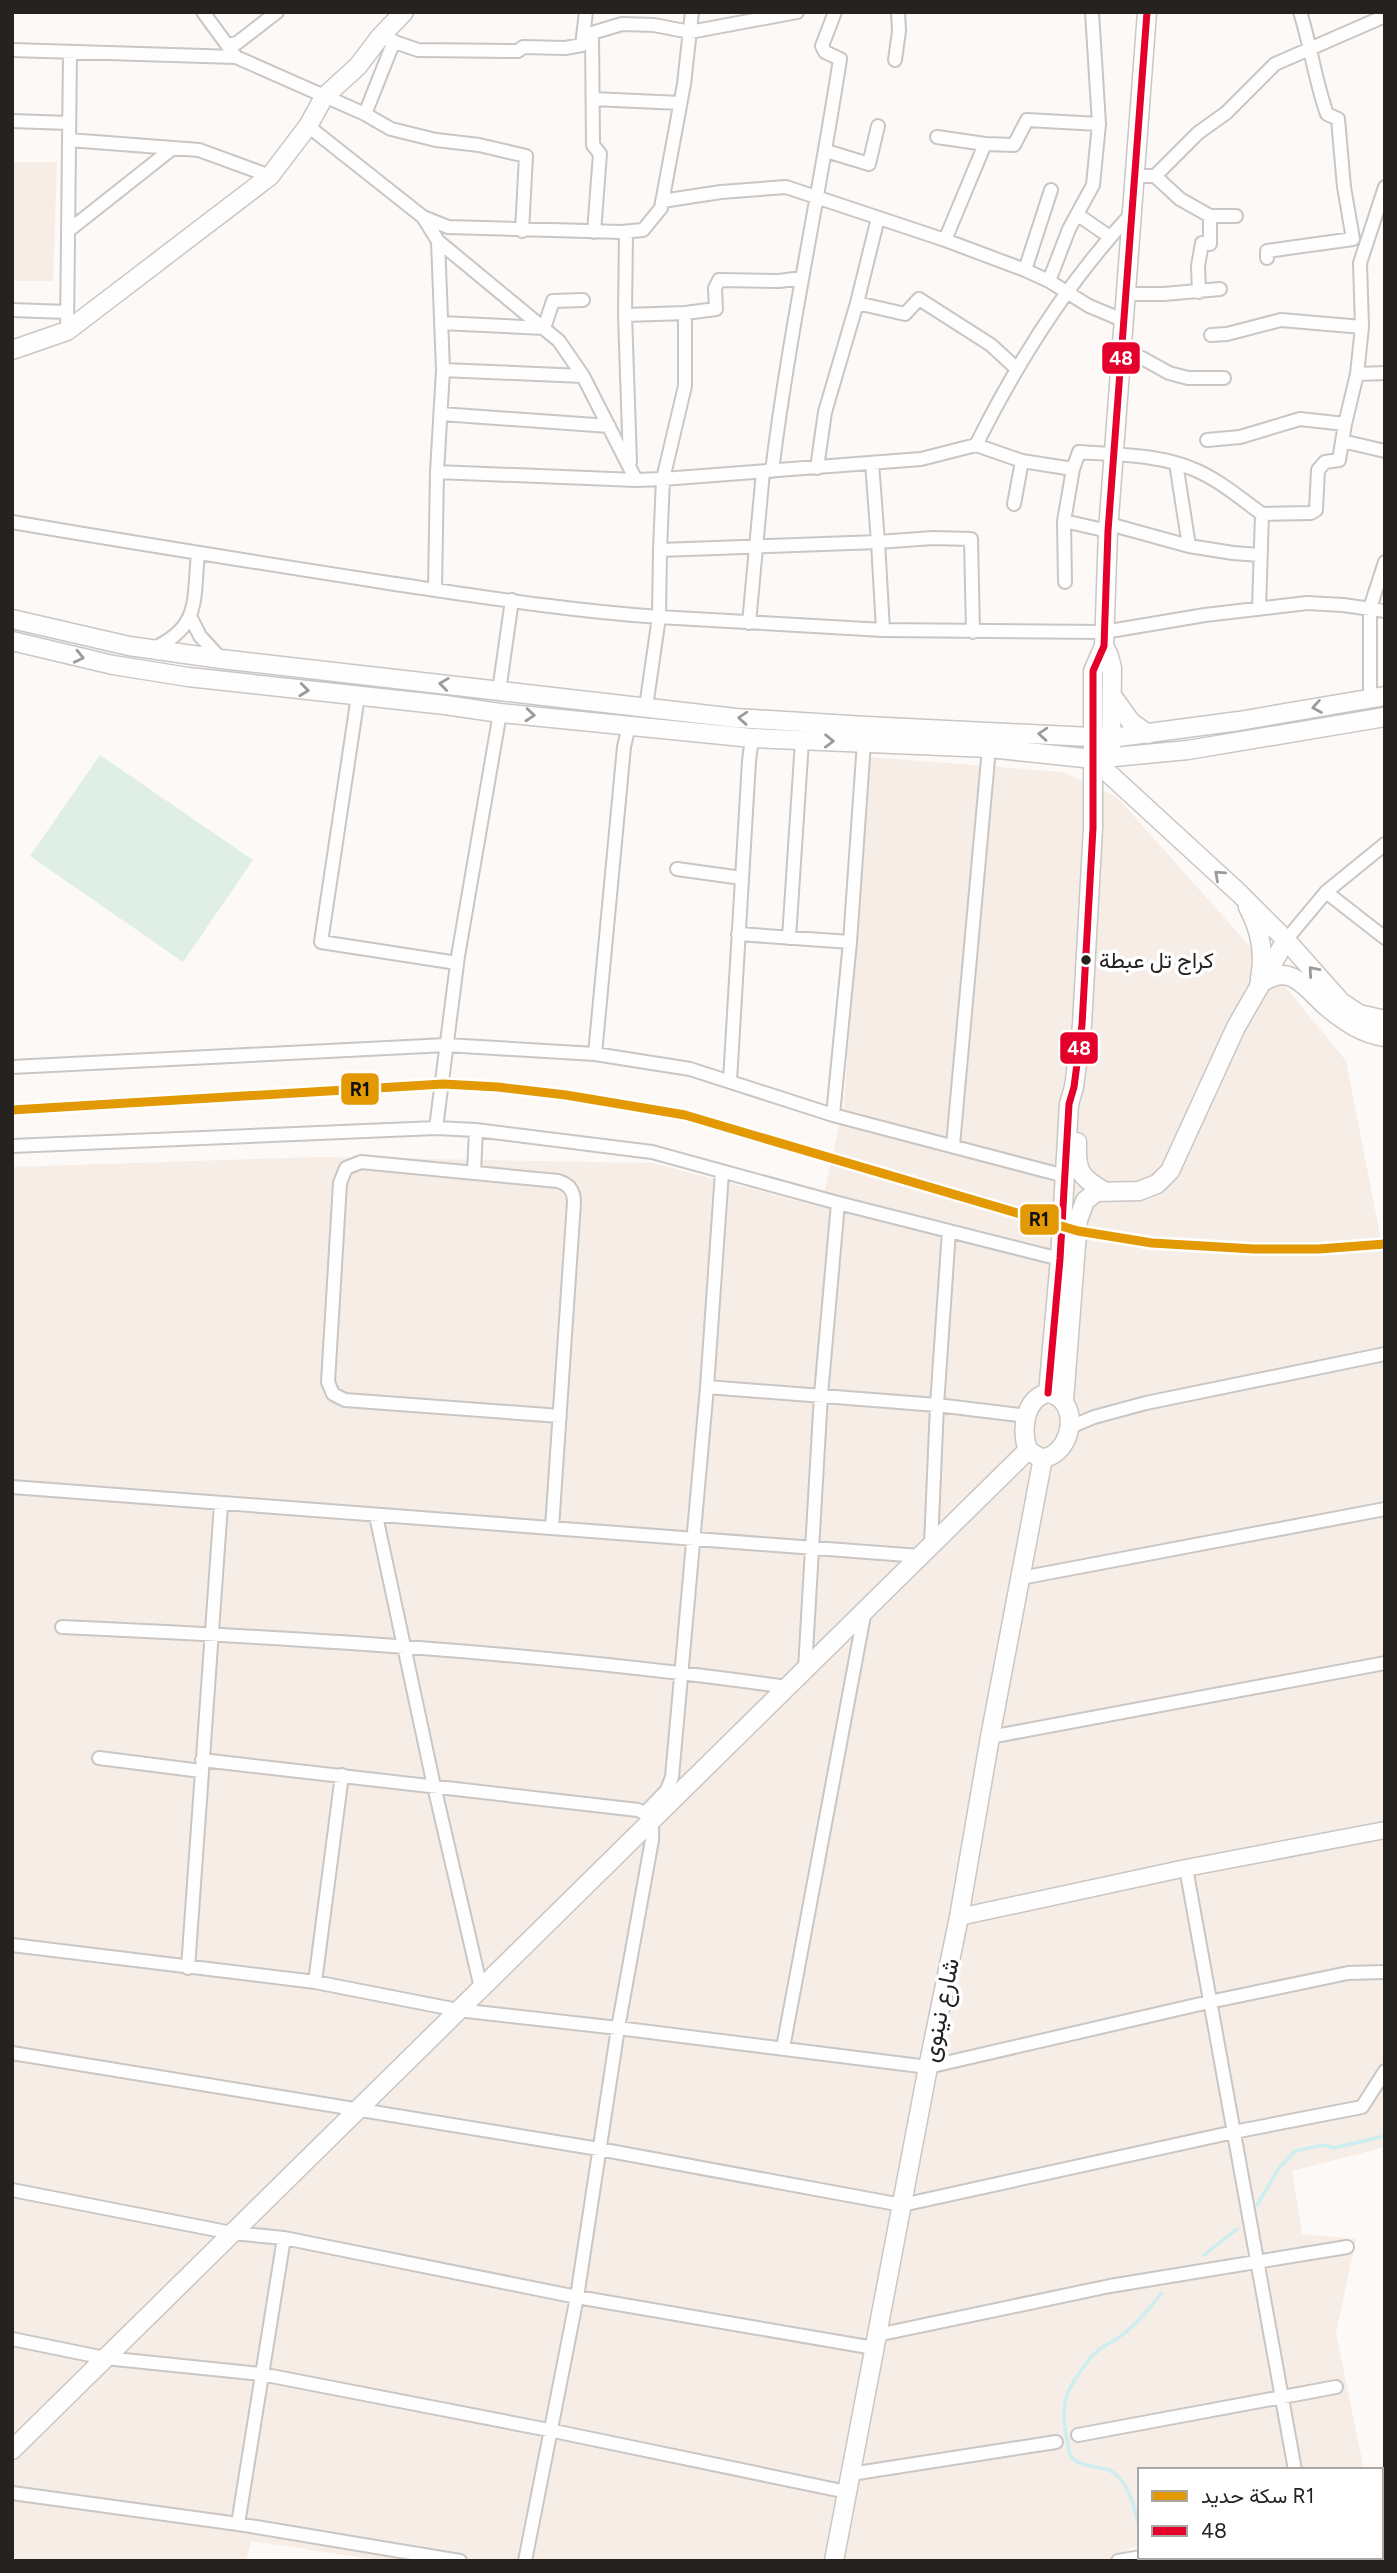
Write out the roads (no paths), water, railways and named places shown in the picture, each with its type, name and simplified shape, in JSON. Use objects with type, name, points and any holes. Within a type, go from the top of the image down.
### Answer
[{"type":"main road","points":[[12,350],[66,331],[270,176],[308,126],[324,97],[387,39],[404,12]]},
{"type":"main road","points":[[1056,1397],[1060,1259],[1069,1104],[1074,1087],[1082,1026],[1102,759],[1102,738],[1093,671],[1104,639],[1108,528],[1147,12]]},
{"type":"main road","points":[[12,619],[152,649],[221,659],[736,718],[1102,738],[1239,721],[1377,697]]},
{"type":"main road","points":[[1102,738],[1113,697],[1111,661],[1104,639]]},
{"type":"main road","points":[[12,641],[113,665],[218,681],[500,713],[752,738],[989,748],[1102,759],[1188,750],[1385,717]]},
{"type":"main road","points":[[218,681],[221,659]]},
{"type":"main road","points":[[1113,697],[1131,722],[1148,734]]},
{"type":"main road","points":[[1239,721],[1241,740]]},
{"type":"main road","points":[[1102,759],[1286,940],[1357,1020],[1385,1020]]},
{"type":"main road","points":[[1240,894],[1260,937],[1262,961],[1259,985]]},
{"type":"main road","points":[[1056,1397],[1079,1213],[1085,1200],[1096,1192],[1139,1191],[1157,1184],[1170,1171],[1227,1047],[1286,940]]},
{"type":"main road","points":[[1259,985],[1272,976],[1296,978],[1325,1005],[1385,1037]]},
{"type":"main road","points":[[1074,1087],[1079,1107],[1077,1162],[1084,1177],[1104,1191]]},
{"type":"main road","points":[[12,2450],[481,1988],[648,1817],[805,1669],[925,1550],[1036,1454],[1052,1456],[1060,1449],[1068,1428],[1069,1409],[1056,1397],[1042,1394],[1033,1402],[1027,1416],[1025,1434],[1036,1454]]},
{"type":"main road","name":"شارع نينوى","points":[[834,2561],[959,1917],[1021,1578],[1036,1454]]},
{"type":"street","points":[[203,12],[236,57]]},
{"type":"street","points":[[227,45],[237,43],[277,12]]},
{"type":"street","points":[[582,45],[586,12]]},
{"type":"street","points":[[308,126],[423,217],[448,227],[522,231],[643,230],[661,208],[680,103],[692,12]]},
{"type":"street","points":[[365,114],[387,39],[418,50],[519,51],[523,47],[565,48],[582,45],[592,33],[622,24],[654,25],[690,32],[797,12]]},
{"type":"street","points":[[749,623],[755,546],[840,59],[825,52],[822,46],[835,12]]},
{"type":"street","points":[[895,60],[899,31],[898,12]]},
{"type":"street","points":[[1049,281],[1069,229],[1093,185],[1099,124],[1093,12]]},
{"type":"street","points":[[1267,258],[1267,251],[1353,239],[1344,187],[1338,119],[1327,114],[1322,101],[1311,47],[1300,12]]},
{"type":"street","points":[[1154,176],[1198,133],[1226,113],[1275,64],[1385,16]]},
{"type":"street","points":[[592,33],[593,145],[600,154],[594,232]]},
{"type":"street","points":[[12,50],[236,57],[365,114],[391,129],[526,156],[522,231]]},
{"type":"street","points":[[66,331],[70,52]]},
{"type":"street","points":[[593,99],[680,103]]},
{"type":"street","points":[[937,137],[1014,145],[1027,120],[1099,124]]},
{"type":"street","points":[[12,121],[69,122]]},
{"type":"street","points":[[826,151],[869,164],[878,126]]},
{"type":"street","points":[[69,141],[199,150],[270,176]]},
{"type":"street","points":[[945,240],[985,144]]},
{"type":"street","points":[[68,230],[173,148]]},
{"type":"street","points":[[1135,176],[1154,176],[1180,200],[1210,216],[1236,216]]},
{"type":"street","points":[[662,201],[721,192],[786,187],[1025,270],[1067,291],[1089,306],[1125,321]]},
{"type":"street","points":[[1065,582],[1064,521],[1073,469],[1079,452],[1176,463],[1194,469],[1221,484],[1262,514],[1311,513],[1315,510],[1318,470],[1325,462],[1339,460],[1357,374],[1362,327],[1360,263],[1385,187]]},
{"type":"street","points":[[1025,270],[1051,190]]},
{"type":"street","points":[[976,445],[1017,369],[1067,291],[1132,213]]},
{"type":"street","points":[[1078,215],[1110,237]]},
{"type":"street","points":[[1199,292],[1200,250],[1202,243],[1210,244],[1210,216]]},
{"type":"street","points":[[423,217],[438,241],[559,341],[583,376],[636,480]]},
{"type":"street","points":[[817,468],[825,412],[858,303],[878,218]]},
{"type":"street","points":[[626,232],[625,315],[631,467]]},
{"type":"street","points":[[435,590],[437,472],[443,370],[438,241]]},
{"type":"street","points":[[625,315],[716,309],[715,288],[719,281],[779,281],[802,278]]},
{"type":"street","points":[[1127,293],[1220,289]]},
{"type":"street","points":[[858,303],[905,314],[919,299],[991,345],[1017,369]]},
{"type":"street","points":[[544,328],[553,301],[583,300]]},
{"type":"street","points":[[12,310],[67,312]]},
{"type":"street","points":[[646,707],[659,617],[663,479],[685,386],[685,313]]},
{"type":"street","points":[[1211,335],[1227,334],[1281,320],[1362,327]]},
{"type":"street","points":[[441,323],[544,328]]},
{"type":"street","points":[[1122,359],[1142,358],[1170,373],[1188,378],[1224,378]]},
{"type":"street","points":[[443,370],[583,376]]},
{"type":"street","points":[[1357,374],[1385,373]]},
{"type":"street","points":[[441,414],[609,426]]},
{"type":"street","points":[[1207,440],[1240,437],[1300,419],[1345,424]]},
{"type":"street","points":[[1342,441],[1385,451]]},
{"type":"street","points":[[437,472],[663,479],[921,459],[976,445],[1022,461],[1073,469]]},
{"type":"street","points":[[1014,504],[1022,461]]},
{"type":"street","points":[[872,463],[883,630]]},
{"type":"street","points":[[1176,463],[1189,546]]},
{"type":"street","points":[[1259,609],[1262,514]]},
{"type":"street","points":[[1064,521],[1233,554],[1260,555]]},
{"type":"street","points":[[12,522],[435,590],[659,617],[749,623],[1104,639],[1205,615],[1307,603],[1385,611]]},
{"type":"street","points":[[660,550],[933,538],[971,539],[974,632]]},
{"type":"street","points":[[198,554],[191,618],[200,636],[221,659]]},
{"type":"street","points":[[1377,697],[1370,608],[1385,562]]},
{"type":"street","points":[[499,691],[512,600]]},
{"type":"street","points":[[152,649],[170,639],[191,618]]},
{"type":"street","points":[[358,696],[321,942],[457,963]]},
{"type":"street","points":[[436,1126],[457,963],[500,713]]},
{"type":"street","points":[[595,1054],[624,747],[629,725]]},
{"type":"street","points":[[730,1081],[752,738]]},
{"type":"street","points":[[789,938],[802,741]]},
{"type":"street","points":[[834,1115],[850,942],[864,741]]},
{"type":"street","points":[[953,1145],[989,748]]},
{"type":"street","points":[[1286,940],[1326,892],[1385,844]]},
{"type":"street","points":[[677,869],[742,878]]},
{"type":"street","points":[[1326,892],[1385,938]]},
{"type":"street","points":[[738,934],[850,942]]},
{"type":"street","points":[[12,1067],[446,1048],[595,1054],[690,1069],[834,1115],[1065,1176]]},
{"type":"street","points":[[12,1146],[436,1126],[476,1130],[652,1152],[838,1203],[1060,1259]]},
{"type":"street","points":[[474,1173],[476,1130]]},
{"type":"street","points":[[552,1528],[560,1416],[574,1196],[568,1186],[558,1181],[361,1162],[351,1165],[343,1172],[340,1183],[329,1387],[333,1394],[345,1400],[560,1416]]},
{"type":"street","points":[[648,1817],[671,1782],[707,1387],[722,1172]]},
{"type":"street","points":[[805,1669],[821,1395],[838,1203]]},
{"type":"street","points":[[12,1487],[694,1538],[925,1550],[949,1231]]},
{"type":"street","points":[[1068,1428],[1094,1417],[1146,1403],[1385,1354]]},
{"type":"street","points":[[707,1387],[937,1405],[1027,1416]]},
{"type":"street","points":[[188,1968],[201,1765],[214,1634],[221,1504]]},
{"type":"street","points":[[1021,1578],[1385,1508]]},
{"type":"street","points":[[376,1516],[481,1988]]},
{"type":"street","points":[[783,2049],[865,1609]]},
{"type":"street","points":[[62,1627],[404,1646],[681,1672],[787,1686]]},
{"type":"street","points":[[990,1737],[1385,1662]]},
{"type":"street","points":[[99,1758],[342,1774],[639,1810],[648,1817],[652,1840],[618,2028],[577,2297],[525,2561]]},
{"type":"street","points":[[315,1982],[342,1774]]},
{"type":"street","points":[[959,1917],[1186,1868],[1385,1830]]},
{"type":"street","points":[[1186,1868],[1295,2468]]},
{"type":"street","points":[[12,1945],[315,1982],[458,2010],[928,2067],[1348,1973],[1385,1972]]},
{"type":"street","points":[[12,2053],[599,2149],[902,2206],[1234,2132],[1362,2107],[1385,2071]]},
{"type":"street","points":[[12,2190],[232,2233],[284,2238],[577,2297],[876,2341],[1110,2286],[1348,2247]]},
{"type":"street","points":[[237,2524],[284,2238]]},
{"type":"street","points":[[12,2339],[105,2358],[261,2374],[550,2430],[849,2483],[1055,2442]]},
{"type":"street","points":[[1078,2435],[1281,2395],[1336,2387]]},
{"type":"street","points":[[12,2493],[237,2524],[460,2561]]},
{"type":"street","points":[[1118,2561],[1138,2557]]},
{"type":"waterway","points":[[1257,2205],[1279,2168],[1295,2151],[1324,2145],[1333,2148],[1385,2136]]},
{"type":"waterway","points":[[1204,2255],[1237,2229]]},
{"type":"waterway","points":[[1138,2523],[1127,2488],[1116,2474],[1078,2462],[1070,2455],[1064,2406],[1080,2371],[1092,2356],[1121,2336],[1162,2293]]},
{"type":"rail line","name":"R1","points":[[12,1110],[443,1084],[498,1087],[566,1095],[685,1115],[1078,1231],[1152,1243],[1254,1249],[1319,1249],[1385,1244]]},
{"type":"place","name":"كراج تل عبطة","points":[[1086,960]]}]
